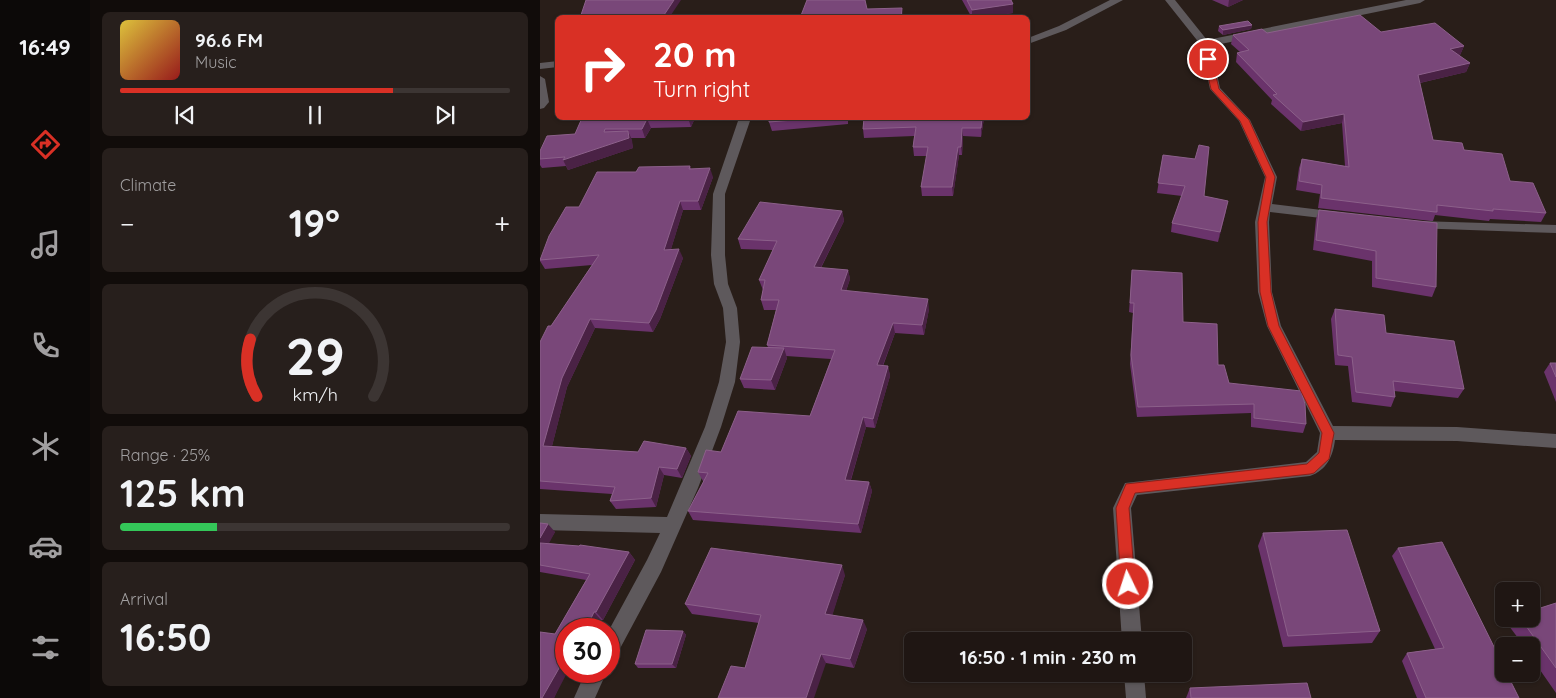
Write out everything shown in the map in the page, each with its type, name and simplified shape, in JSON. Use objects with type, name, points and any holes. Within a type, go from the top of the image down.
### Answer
[{"type":"street","points":[[1030,40],[1063,29],[1094,10],[1118,0]]},
{"type":"street","points":[[1131,632],[1122,508],[1131,488],[1310,469],[1325,455],[1328,433],[1274,326],[1266,292],[1262,222],[1271,177],[1244,120],[1215,89],[1205,44],[1170,0]]},
{"type":"street","points":[[1205,44],[1420,0]]},
{"type":"street","points":[[540,66],[555,64]]},
{"type":"street","points":[[540,79],[543,102],[540,106]]},
{"type":"street","points":[[620,629],[654,566],[672,525],[713,427],[727,382],[733,342],[730,308],[721,284],[718,255],[718,194],[744,120]]},
{"type":"street","points":[[1265,207],[1353,218]]},
{"type":"street","points":[[1402,223],[1431,227],[1556,229]]},
{"type":"street","points":[[1328,433],[1458,434],[1556,440]]},
{"type":"street","points":[[540,522],[672,525]]},
{"type":"street","points":[[1135,682],[1136,698]]},
{"type":"street","points":[[584,698],[592,683]]},
{"type":"building","points":[[586,0],[674,0],[664,15],[581,15]]},
{"type":"building","points":[[807,0],[865,0],[867,9],[902,8],[901,15],[801,15]]},
{"type":"building","points":[[967,0],[1011,0],[1013,4],[972,10]]},
{"type":"building","points":[[1360,15],[1381,32],[1435,23],[1464,46],[1450,49],[1470,63],[1418,75],[1433,140],[1462,143],[1464,150],[1502,154],[1510,181],[1533,183],[1546,213],[1493,209],[1493,211],[1437,205],[1437,212],[1435,212],[1321,198],[1322,185],[1299,181],[1302,159],[1349,167],[1344,114],[1303,122],[1273,95],[1277,94],[1237,53],[1249,50],[1233,35],[1262,29],[1267,33]]},
{"type":"building","points":[[1248,21],[1252,25],[1223,30],[1219,26]]},
{"type":"building","points":[[581,120],[646,120],[642,129],[605,129],[604,132],[628,131],[629,138],[563,160],[565,157],[540,159],[540,151],[547,136],[575,134]]},
{"type":"building","points":[[769,120],[794,120],[769,122]]},
{"type":"building","points":[[864,120],[982,120],[981,128],[962,128],[961,147],[958,147],[952,187],[921,187],[928,147],[913,147],[916,127],[863,129]]},
{"type":"building","points":[[1199,145],[1209,147],[1204,196],[1228,201],[1220,232],[1172,223],[1185,186],[1158,183],[1163,155],[1195,159]]},
{"type":"building","points":[[690,166],[689,169],[710,168],[698,201],[680,201],[664,250],[679,249],[656,310],[649,323],[590,319],[562,378],[543,446],[638,452],[644,441],[686,448],[677,469],[659,467],[651,498],[610,501],[615,487],[540,481],[540,342],[548,326],[551,326],[599,255],[540,260],[549,236],[566,207],[579,207],[597,172],[636,172],[639,167]]},
{"type":"building","points":[[760,202],[842,211],[814,267],[848,270],[841,290],[928,299],[922,325],[893,323],[877,365],[888,366],[873,419],[863,417],[845,480],[869,482],[858,524],[688,511],[708,473],[698,472],[706,450],[721,452],[738,411],[810,416],[835,350],[767,345],[779,300],[761,300],[765,280],[759,280],[777,241],[738,239]]},
{"type":"building","points":[[1319,210],[1437,223],[1436,287],[1376,278],[1376,251],[1316,240]]},
{"type":"building","points":[[1132,270],[1182,273],[1183,322],[1217,324],[1218,365],[1224,365],[1229,383],[1301,391],[1305,404],[1306,424],[1254,418],[1254,404],[1138,407],[1131,355],[1134,303],[1130,303]]},
{"type":"building","points":[[1335,309],[1384,315],[1386,333],[1454,341],[1464,389],[1393,381],[1395,397],[1356,392],[1352,357],[1338,355]]},
{"type":"building","points":[[752,347],[784,348],[771,380],[740,379]]},
{"type":"building","points":[[1550,363],[1556,363],[1556,377]]},
{"type":"building","points":[[540,523],[548,524],[540,538]]},
{"type":"building","points":[[1347,530],[1380,631],[1288,636],[1263,533]]},
{"type":"building","points":[[1442,542],[1495,649],[1495,682],[1511,682],[1519,698],[1426,698],[1407,653],[1444,648],[1398,548]]},
{"type":"building","points":[[540,543],[580,545],[629,552],[591,618],[564,618],[590,574],[540,565]]},
{"type":"building","points":[[711,548],[842,565],[825,614],[863,620],[850,659],[821,654],[806,698],[718,698],[731,666],[745,668],[761,615],[685,604]]},
{"type":"building","points":[[1556,603],[1556,668],[1540,646],[1540,637],[1534,637],[1527,627],[1540,627],[1540,608]]},
{"type":"building","points":[[646,630],[683,631],[672,664],[635,664]]},
{"type":"building","points":[[540,632],[555,634],[555,675],[542,698],[540,698]]},
{"type":"building","points":[[1307,683],[1311,698],[1191,698],[1190,688]]},
{"type":"route","points":[[1128,584],[1122,508],[1131,488],[1310,469],[1325,455],[1328,433],[1274,326],[1266,292],[1262,222],[1271,177],[1244,120],[1215,89],[1208,59]]}]
